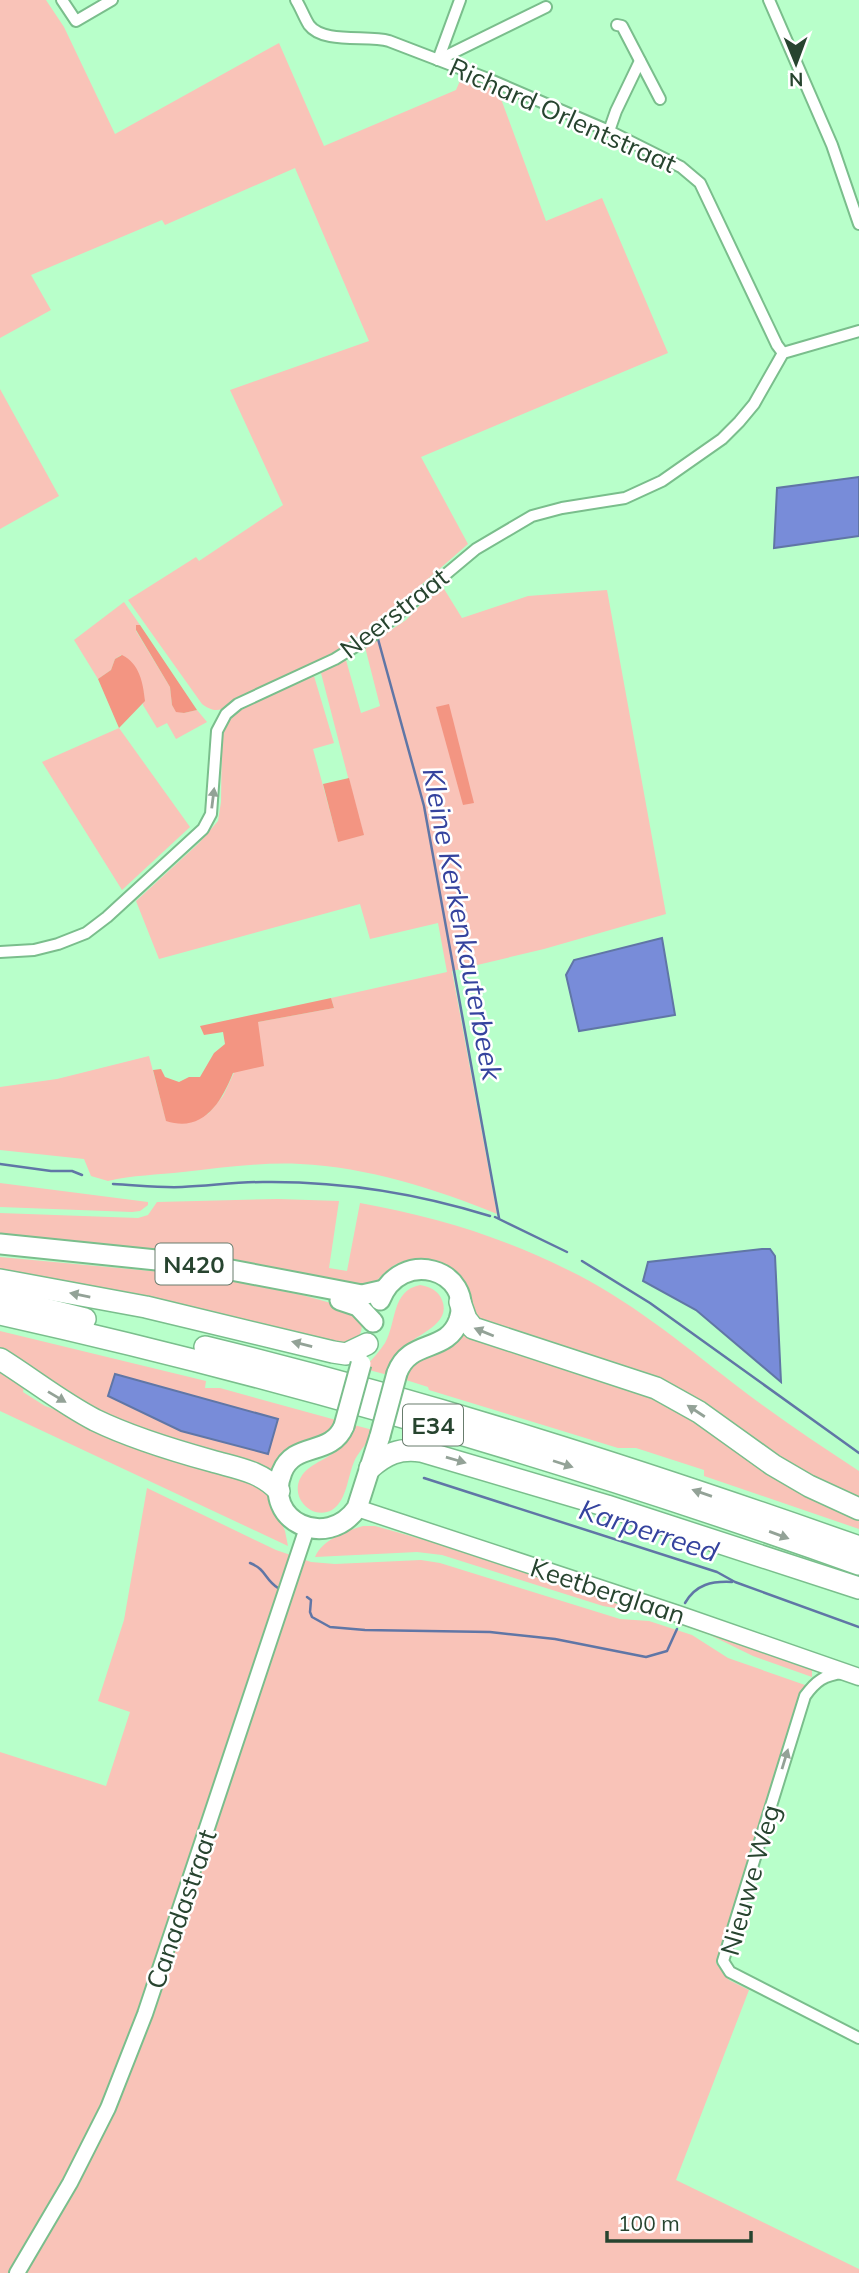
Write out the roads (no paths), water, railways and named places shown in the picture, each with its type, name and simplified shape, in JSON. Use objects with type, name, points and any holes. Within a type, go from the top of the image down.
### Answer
[{"type":"highway","name":"N420","points":[[0,1244],[205,1265],[362,1296],[384,1290],[397,1275],[422,1268],[436,1271],[447,1278],[454,1285],[460,1302]]},
{"type":"highway","name":"N420","points":[[0,1252],[202,1272],[264,1283],[358,1306],[373,1322]]},
{"type":"highway","points":[[0,1280],[146,1307],[333,1352],[364,1354]]},
{"type":"highway","points":[[384,1290],[340,1436],[332,1443],[296,1455],[286,1464],[279,1481],[283,1507],[288,1516],[307,1528],[331,1528],[342,1523],[357,1508],[404,1358],[447,1337],[459,1318],[460,1302]]},
{"type":"highway","name":"E34","points":[[0,1298],[256,1360],[411,1402],[640,1472],[859,1547]]},
{"type":"highway","points":[[460,1302],[466,1319],[473,1328],[656,1388],[699,1412],[773,1465],[809,1486],[859,1509]]},
{"type":"highway","name":"E34","points":[[0,1314],[167,1353],[367,1406],[618,1482],[859,1564]]},
{"type":"highway","points":[[0,1359],[94,1419],[171,1450],[263,1476],[279,1491]]},
{"type":"highway","points":[[370,1468],[382,1457],[393,1452],[407,1449],[421,1451],[607,1506],[859,1588]]},
{"type":"main road","name":"Keetberglaan","points":[[357,1508],[678,1614],[852,1675]]},
{"type":"street","points":[[62,0],[76,22],[94,4],[111,0]]},
{"type":"street","name":"Richard Orlentstraat","points":[[296,0],[309,24],[323,35],[379,38],[488,79],[609,131],[681,167],[700,183],[783,353]]},
{"type":"street","points":[[438,60],[460,0]]},
{"type":"street","points":[[769,0],[788,38],[832,145],[859,224]]},
{"type":"street","points":[[438,60],[546,7]]},
{"type":"street","points":[[617,24],[622,26],[660,99]]},
{"type":"street","points":[[609,131],[640,61]]},
{"type":"street","points":[[783,353],[859,331]]},
{"type":"street","name":"Neerstraat","points":[[0,952],[34,950],[86,933],[203,829],[211,814],[217,731],[226,714],[238,704],[335,659],[362,642],[399,615],[475,549],[532,516],[562,508],[625,498],[639,493],[678,470],[722,439],[739,422],[754,404],[783,353]]},
{"type":"street","name":"Canadastraat","points":[[17,2273],[70,2183],[102,2120],[145,2014],[307,1528]]},
{"type":"street","name":"Nieuwe Weg","points":[[852,1675],[829,1675],[816,1681],[805,1696],[723,1961],[730,1972],[859,2038]]},
{"type":"water","points":[[859,477],[859,536],[774,548],[777,488]]},
{"type":"water","points":[[662,938],[675,1015],[579,1031],[566,975],[574,960]]},
{"type":"water","points":[[770,1249],[775,1256],[781,1382],[696,1310],[643,1281],[648,1262]]},
{"type":"water","points":[[115,1374],[278,1419],[268,1454],[181,1431],[108,1396]]},
{"type":"waterway","name":"Kleine Kerkenkauterbeek","points":[[378,639],[424,806],[499,1218]]},
{"type":"waterway","points":[[0,1164],[72,1171],[82,1175]]},
{"type":"waterway","points":[[113,1184],[173,1187],[292,1182],[349,1186],[406,1195],[490,1216]]},
{"type":"waterway","points":[[495,1217],[567,1252]]},
{"type":"waterway","points":[[582,1261],[650,1303],[859,1453]]},
{"type":"waterway","name":"Karperreed","points":[[424,1478],[717,1572],[735,1582],[859,1627]]},
{"type":"waterway","points":[[250,1563],[260,1569],[278,1588]]},
{"type":"waterway","points":[[685,1603],[694,1592],[705,1585],[732,1582]]},
{"type":"waterway","points":[[307,1597],[311,1600],[312,1617],[330,1627],[490,1632],[555,1639],[646,1657],[667,1651],[677,1629]]}]
